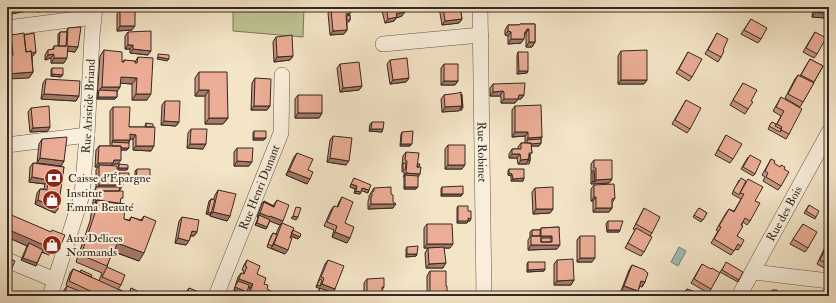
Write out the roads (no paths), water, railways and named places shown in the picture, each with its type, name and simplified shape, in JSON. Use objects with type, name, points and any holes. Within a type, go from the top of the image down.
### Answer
[{"type":"street","name":"Rue Robinet","points":[[480,7],[484,296]]},
{"type":"street","points":[[7,28],[94,12]]},
{"type":"street","name":"Rue Aristide Briand","points":[[50,296],[82,195],[94,12]]},
{"type":"street","points":[[383,44],[481,35]]},
{"type":"street","name":"Rue Henri Dunant","points":[[216,296],[281,133],[282,75]]},
{"type":"street","name":"Rue des Bois","points":[[740,296],[829,132]]},
{"type":"street","points":[[7,145],[87,135]]},
{"type":"street","points":[[7,260],[55,280]]},
{"type":"street","points":[[753,272],[829,281]]},
{"type":"place","name":"Caisse d'Épargne","points":[[54,178]]},
{"type":"place","name":"Institut Emma Beauté","points":[[52,200]]},
{"type":"place","name":"Aux Délices Normands","points":[[52,245]]}]
